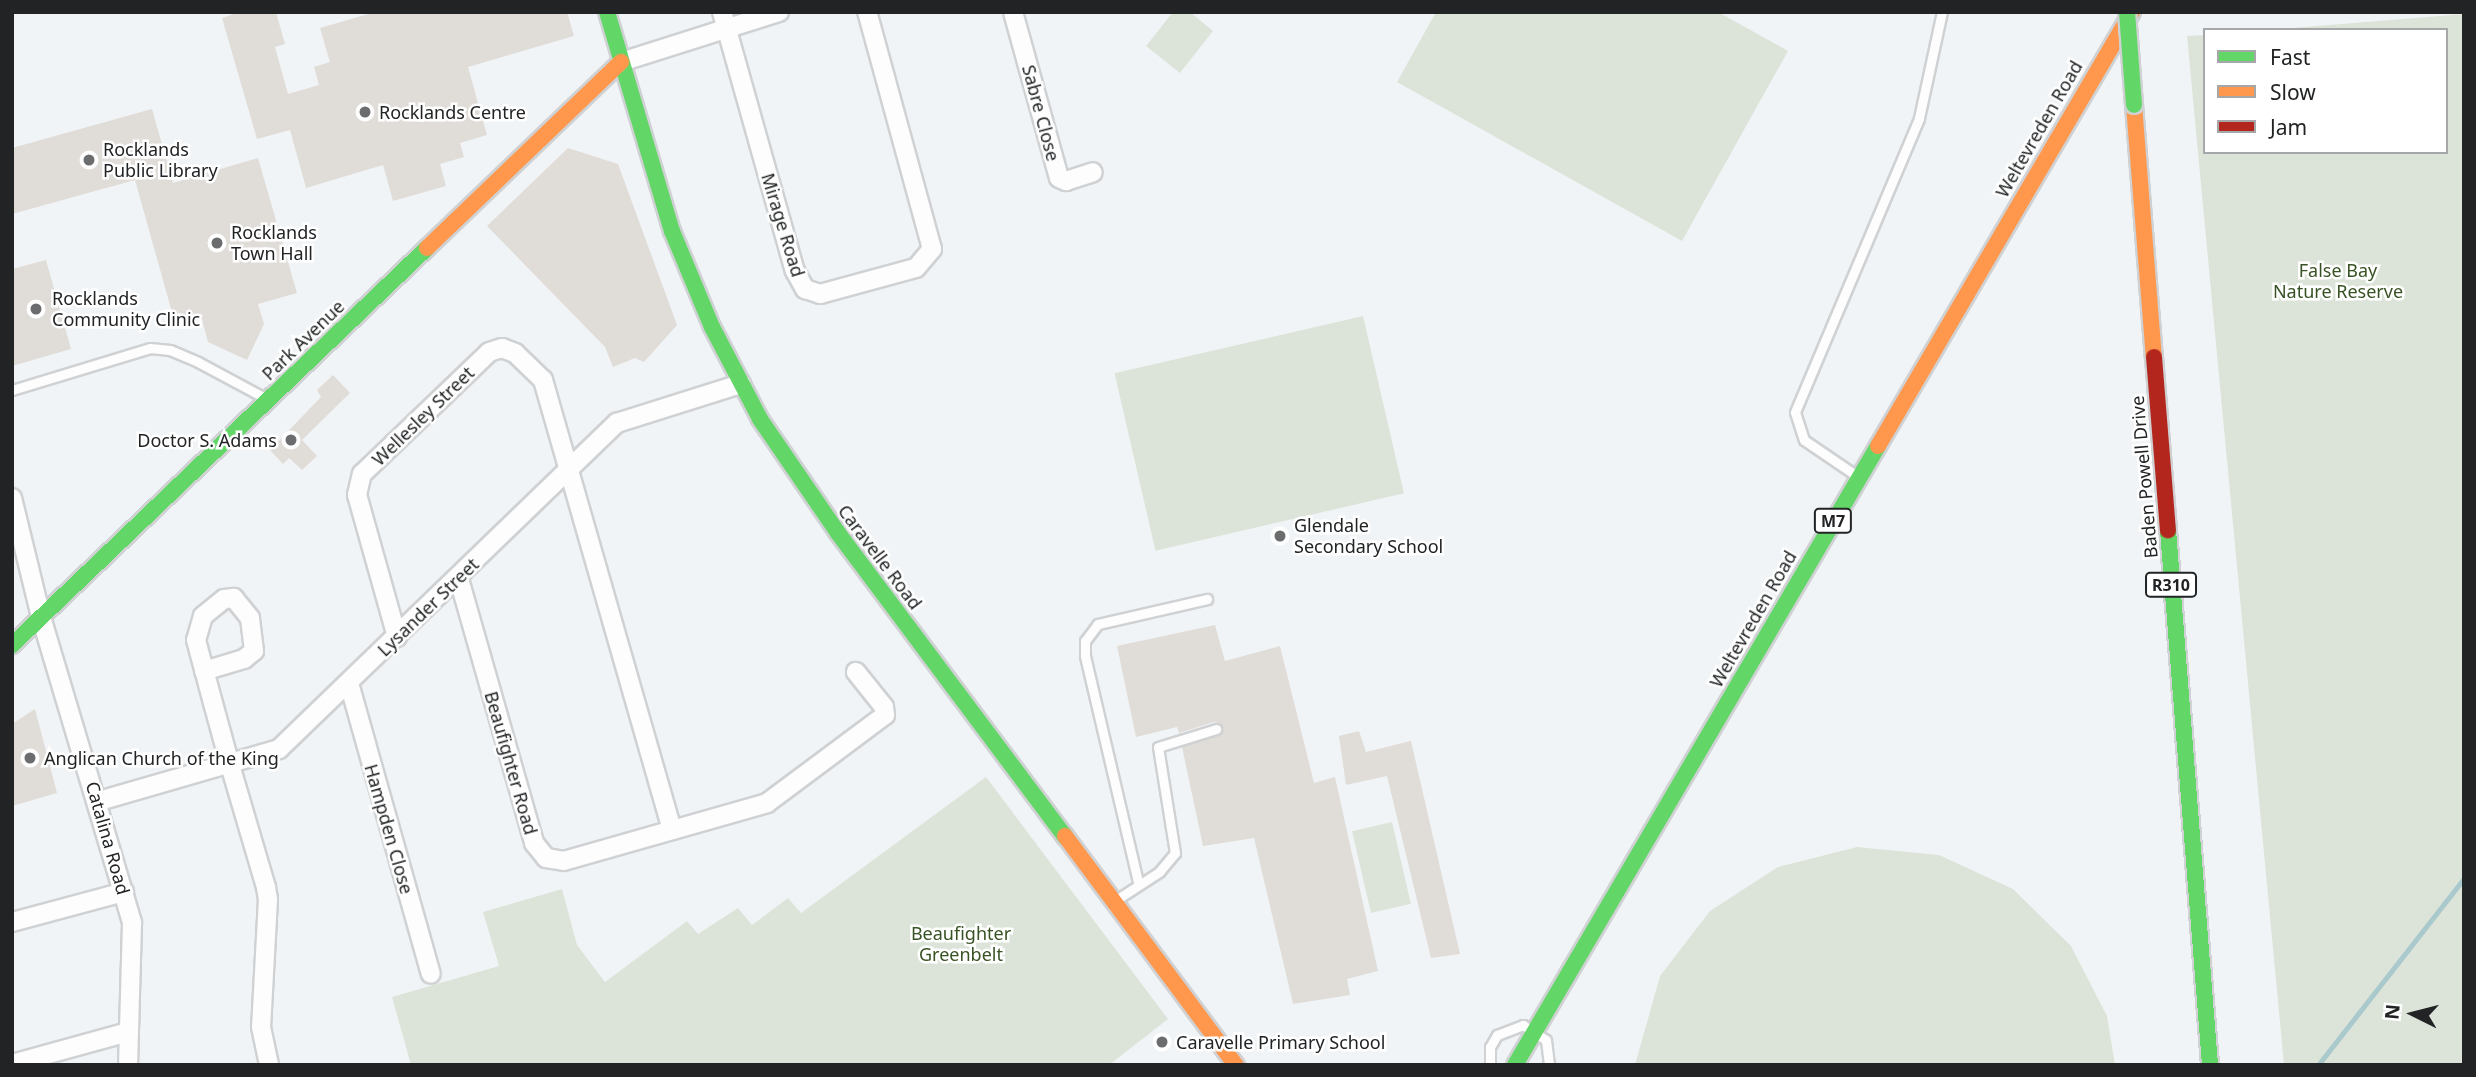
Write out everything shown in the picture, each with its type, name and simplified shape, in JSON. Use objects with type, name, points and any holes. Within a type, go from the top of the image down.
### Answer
[{"type":"main road","name":"Caravelle Road","points":[[607,12],[672,231],[741,384],[807,491],[1235,1064]]},
{"type":"main road","name":"Weltevreden Road","points":[[1515,1065],[2129,12]]},
{"type":"main road","name":"Baden Powell Drive","points":[[2129,12],[2134,105],[2210,1065]]},
{"type":"main road","name":"Park Avenue","points":[[12,645],[621,62]]},
{"type":"street","points":[[621,62],[724,21],[779,12]]},
{"type":"street","name":"Mirage Road","points":[[724,21],[799,281],[809,292],[831,293],[916,268],[932,249],[867,12]]},
{"type":"street","name":"Sabre Close","points":[[1013,12],[1059,178],[1066,181],[1093,172]]},
{"type":"street","name":"Wellesley Street","points":[[397,637],[357,495],[362,474],[489,352],[502,348],[515,353],[543,380],[570,470]]},
{"type":"street","name":"Lysander Street","points":[[99,801],[279,749],[459,579],[604,433],[627,418],[741,384]]},
{"type":"street","points":[[570,470],[672,830]]},
{"type":"street","name":"Catalina Road","points":[[12,498],[41,617],[99,801],[134,938],[128,1065]]},
{"type":"street","name":"Beaufighter Road","points":[[459,579],[534,843],[546,858],[564,861],[766,803],[883,718],[884,707],[856,672]]},
{"type":"street","points":[[204,671],[268,899],[261,1027],[269,1065]]},
{"type":"street","name":"Hampden Close","points":[[349,683],[431,974]]},
{"type":"street","points":[[12,922],[124,892]]},
{"type":"street","points":[[12,1064],[128,1032]]},
{"type":"lane","points":[[1859,477],[1804,440],[1795,412],[1920,118],[1942,12]]},
{"type":"lane","points":[[12,390],[150,348],[170,350],[198,362],[268,400]]},
{"type":"lane","points":[[1138,882],[1085,656],[1085,641],[1098,624],[1207,599]]},
{"type":"lane","points":[[1114,902],[1138,882],[1159,872],[1175,853],[1158,747],[1216,729]]},
{"type":"lane","points":[[1490,1065],[1490,1047],[1497,1035],[1516,1026],[1535,1030],[1546,1040],[1549,1065]]},
{"type":"green space","points":[[1173,12],[1190,12],[1213,31],[1180,73],[1146,46]]},
{"type":"green space","points":[[1436,12],[1718,12],[1788,51],[1682,241],[1397,82]]},
{"type":"green space","name":"False Bay Nature Reserve","points":[[2464,14],[2464,1065],[2284,1065],[2187,36],[2203,35],[2203,154],[2448,154],[2448,28],[2292,28]]},
{"type":"green space","points":[[1363,316],[1404,493],[1155,551],[1115,373]]},
{"type":"green space","name":"Beaufighter Greenbelt","points":[[986,777],[1168,1019],[1109,1065],[411,1065],[392,997],[499,966],[483,912],[562,889],[577,945],[605,982],[687,921],[698,934],[738,908],[752,925],[788,898],[801,913]]},
{"type":"green space","points":[[1392,822],[1411,904],[1371,913],[1352,831]]},
{"type":"green space","points":[[1857,847],[1939,855],[2013,889],[2071,946],[2107,1016],[2115,1065],[1635,1065],[1660,976],[1710,911],[1778,867]]},
{"type":"building","name":"Rocklands Centre","points":[[240,12],[276,12],[285,44],[275,47],[288,94],[319,85],[314,67],[330,62],[320,28],[375,12],[567,12],[574,36],[468,67],[487,135],[460,143],[464,157],[440,164],[446,186],[393,201],[383,165],[306,188],[290,130],[257,139],[222,18]]},
{"type":"building","name":"Rocklands Town Hall","points":[[152,109],[173,183],[258,158],[297,293],[258,304],[264,324],[247,360],[208,342],[201,316],[175,323],[135,180],[12,214],[12,148]]},
{"type":"building","points":[[568,148],[618,164],[677,325],[644,362],[635,358],[613,367],[605,347],[487,226]]},
{"type":"building","name":"Rocklands Community Clinic","points":[[46,260],[71,349],[12,366],[12,269]]},
{"type":"building","points":[[333,375],[350,393],[302,440],[317,456],[302,470],[289,458],[283,464],[270,450],[321,397],[317,390]]},
{"type":"building","points":[[1215,625],[1225,661],[1280,646],[1314,783],[1335,777],[1378,971],[1347,979],[1350,995],[1293,1004],[1254,838],[1203,846],[1182,747],[1219,735],[1221,724],[1214,722],[1179,733],[1177,727],[1136,737],[1117,646]]},
{"type":"building","name":"Anglican Church of the King","points":[[35,709],[57,793],[12,806],[12,724]]},
{"type":"building","points":[[1359,731],[1366,752],[1411,741],[1460,954],[1431,958],[1387,776],[1346,785],[1339,736]]},
{"type":"waterway","points":[[2318,1065],[2464,878]]},
{"type":"traffic: fast","points":[[607,12],[672,231],[712,327],[760,419],[838,533],[1065,836]]},
{"type":"traffic: fast","points":[[2127,12],[2134,105]]},
{"type":"traffic: fast","points":[[12,645],[427,248]]},
{"type":"traffic: fast","points":[[1515,1065],[1878,446]]},
{"type":"traffic: fast","points":[[2168,530],[2210,1065]]},
{"type":"traffic: slow","points":[[1878,446],[2132,12]]},
{"type":"traffic: slow","points":[[427,248],[621,62]]},
{"type":"traffic: slow","points":[[2134,105],[2154,357]]},
{"type":"traffic: slow","points":[[1065,836],[1236,1065]]},
{"type":"traffic: jam","points":[[2154,357],[2168,530]]},
{"type":"place","name":"Rocklands Centre","points":[[365,112]]},
{"type":"place","name":"Rocklands Public Library","points":[[89,160]]},
{"type":"place","name":"Rocklands Town Hall","points":[[217,243]]},
{"type":"place","name":"Rocklands Community Clinic","points":[[36,309]]},
{"type":"place","name":"Doctor S. Adams","points":[[291,440]]},
{"type":"place","name":"Glendale Secondary School","points":[[1280,536]]},
{"type":"place","name":"Anglican Church of the King","points":[[30,758]]},
{"type":"place","name":"Caravelle Primary School","points":[[1162,1042]]}]
